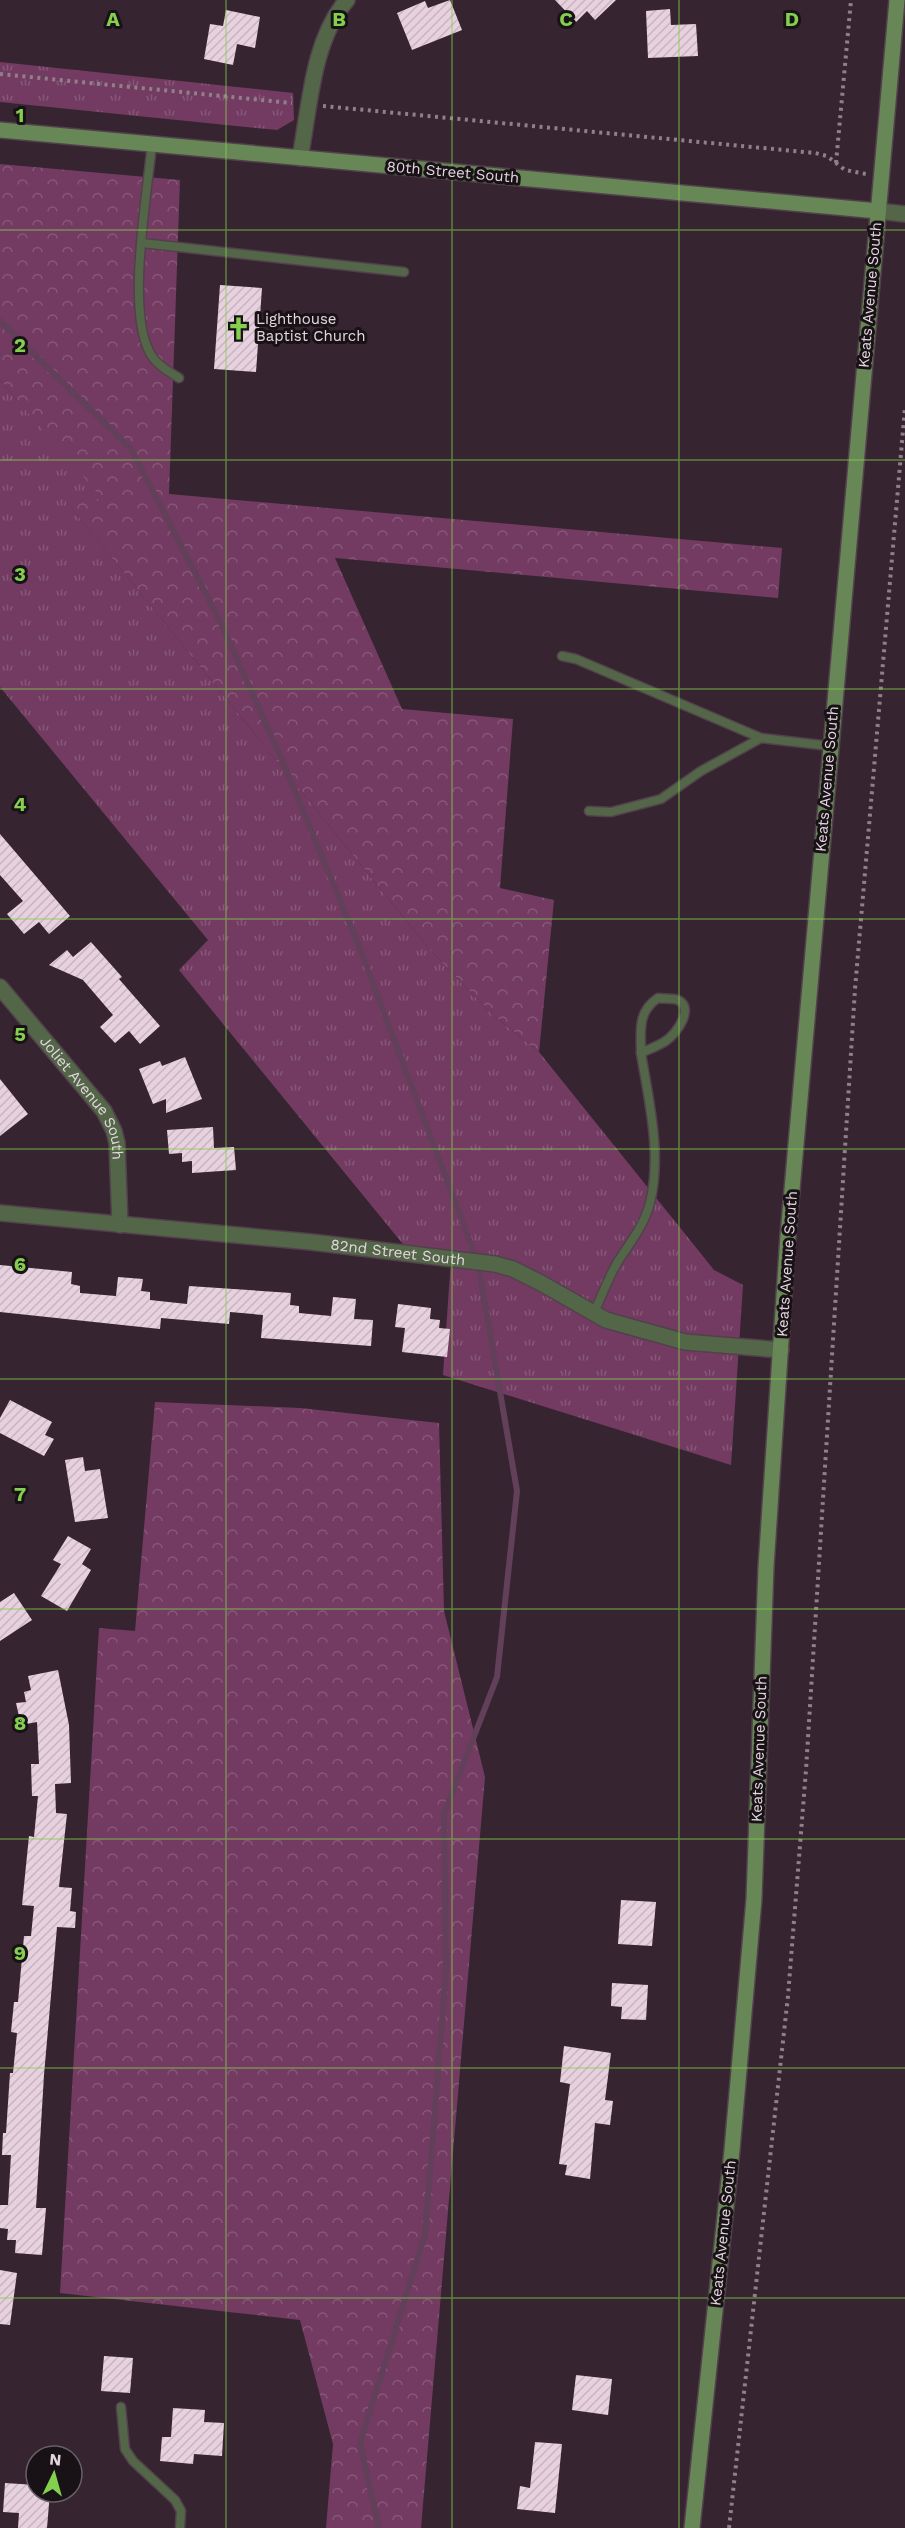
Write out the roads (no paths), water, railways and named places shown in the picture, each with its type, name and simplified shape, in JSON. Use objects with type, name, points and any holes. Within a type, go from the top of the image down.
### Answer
[{"type":"main road","name":"Keats Avenue South","points":[[692,2528],[733,2138],[754,1899],[766,1567],[788,1235],[897,0]]},
{"type":"main road","name":"80th Street South","points":[[0,130],[878,211]]},
{"type":"street","points":[[300,158],[322,42],[338,10],[347,0]]},
{"type":"street","name":"80th Street South","points":[[878,211],[905,214]]},
{"type":"street","name":"Joliet Avenue South","points":[[0,987],[104,1111],[117,1143],[120,1225]]},
{"type":"street","name":"82nd Street South","points":[[0,1213],[310,1242],[495,1264],[513,1269],[542,1283],[606,1320],[685,1342],[781,1350]]},
{"type":"lane","points":[[152,144],[142,243],[139,304],[142,335],[150,353],[159,364],[179,378]]},
{"type":"lane","points":[[142,243],[404,272]]},
{"type":"lane","points":[[562,657],[576,659],[761,738],[830,746]]},
{"type":"lane","points":[[589,811],[611,812],[661,799],[701,771],[761,738]]},
{"type":"lane","points":[[594,1313],[616,1265],[634,1239],[650,1205],[654,1172],[654,1138],[641,1053],[642,1015],[648,1005],[658,999],[676,999],[682,1003],[684,1009],[681,1026],[668,1040],[641,1053]]},
{"type":"lane","points":[[121,2407],[125,2449],[133,2461],[175,2500],[181,2511],[180,2528]]},
{"type":"waterway","points":[[0,321],[131,449],[221,623],[285,767],[359,946],[478,1263],[517,1491],[497,1677],[444,1814],[446,1971],[425,2235],[360,2443],[379,2528]]},
{"type":"place","name":"Lighthouse Baptist Church","points":[[238,328]]}]
